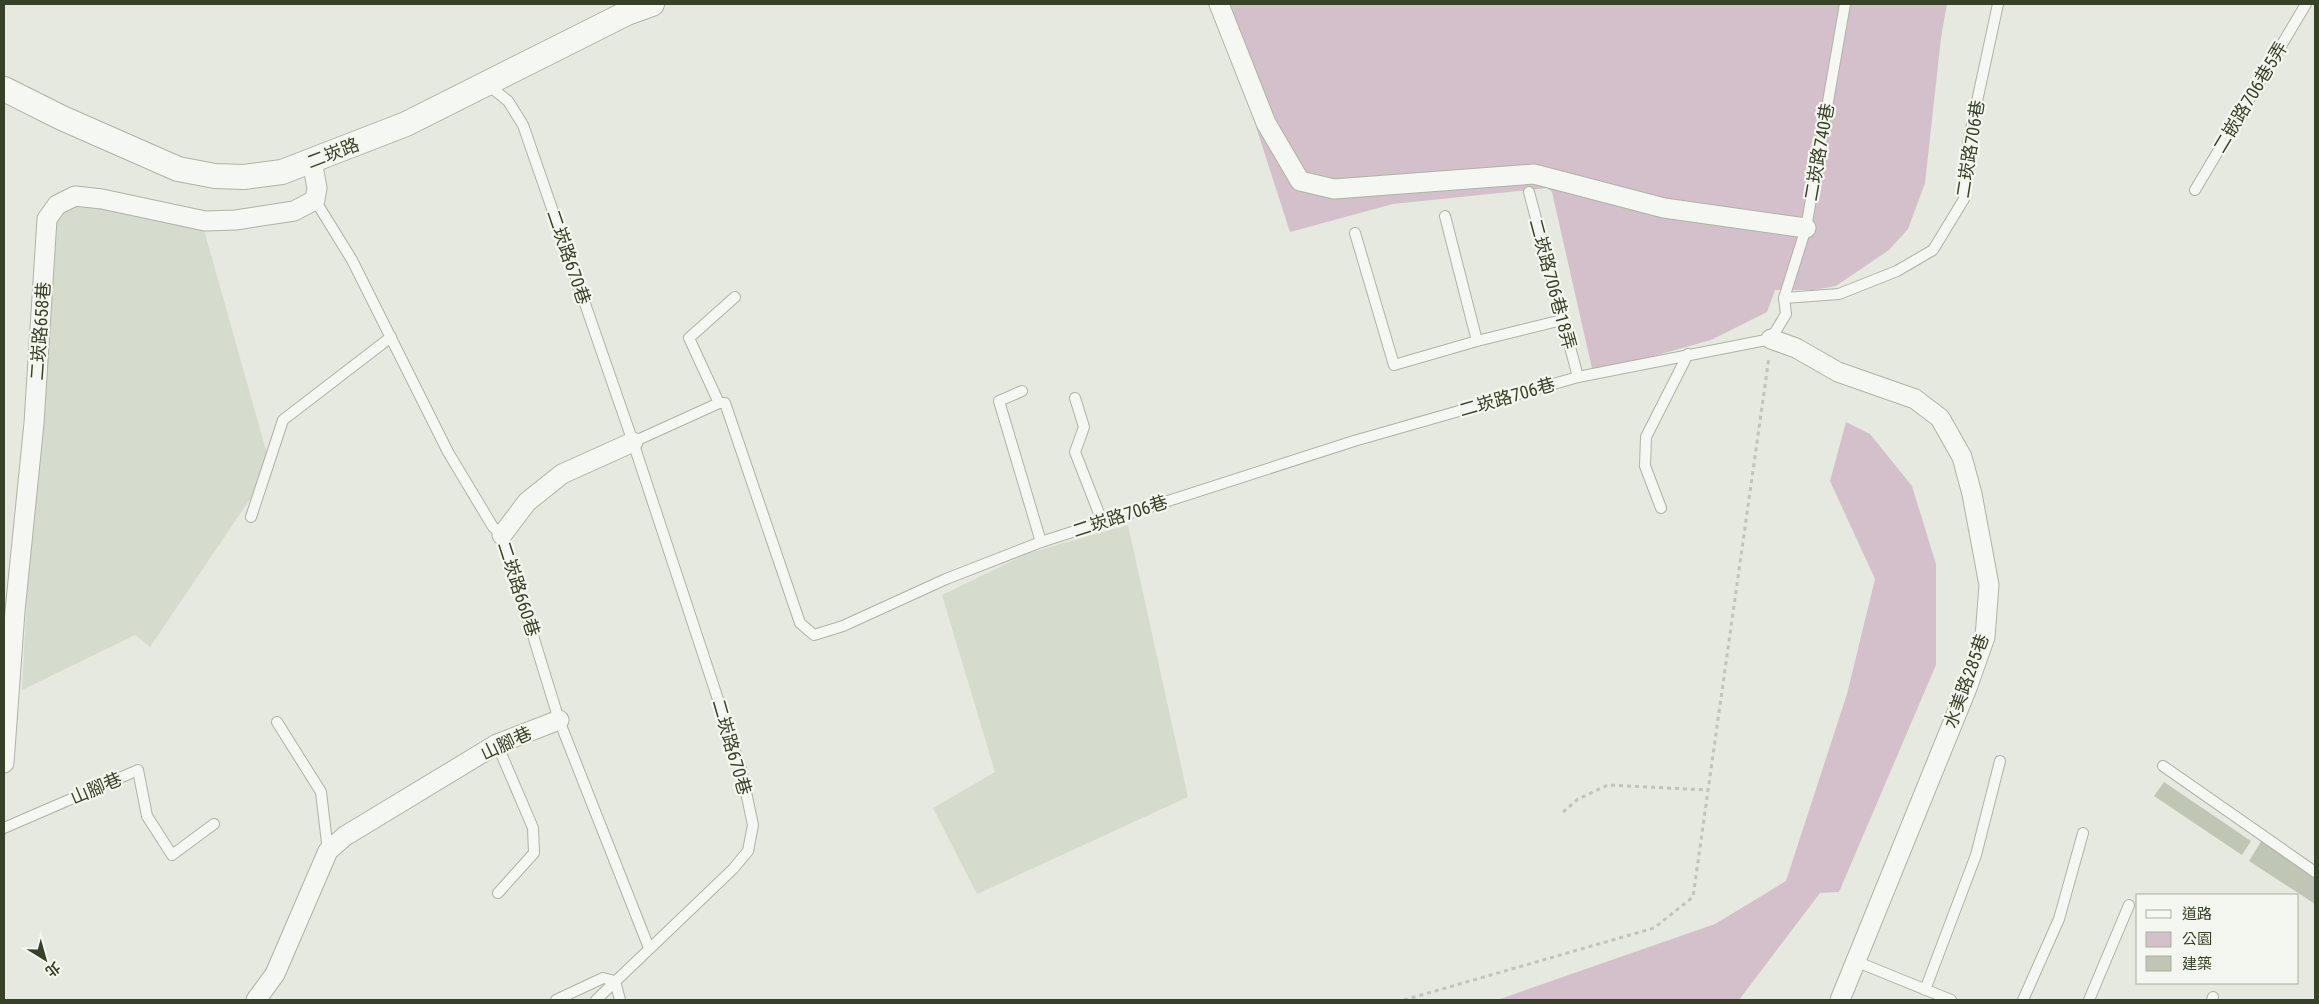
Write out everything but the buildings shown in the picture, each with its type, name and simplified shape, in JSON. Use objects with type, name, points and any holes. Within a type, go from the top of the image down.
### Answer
[{"type":"street","name":"二崁路","points":[[4,89],[62,118],[178,168],[215,176],[244,177],[282,172],[406,124],[627,13],[652,4]]},
{"type":"street","points":[[1219,4],[1266,123],[1300,181],[1334,189],[1534,174],[1664,208],[1806,228]]},
{"type":"street","points":[[312,161],[317,188],[314,200]]},
{"type":"street","name":"二崁路658巷","points":[[4,763],[15,611],[34,423],[48,219],[57,205],[75,196],[102,199],[206,221],[236,220],[294,211],[314,200]]},
{"type":"street","name":"水美路285巷","points":[[1771,339],[1796,348],[1838,372],[1915,399],[1940,418],[1962,457],[1972,494],[1989,585],[1985,637],[1979,654],[1840,1000]]},
{"type":"street","points":[[502,535],[526,502],[562,474],[634,442]]},
{"type":"street","name":"山腳巷","points":[[256,1000],[274,974],[328,852],[344,836],[497,744],[559,720]]},
{"type":"lane","name":"二崁路740巷","points":[[1784,298],[1806,228],[1845,4]]},
{"type":"lane","name":"二崁路706巷","points":[[1784,298],[1840,294],[1897,271],[1933,250],[1964,199],[1968,143],[1998,4]]},
{"type":"lane","name":"二嵌路706巷5弄","points":[[2195,190],[2306,4]]},
{"type":"lane","name":"二崁路670巷","points":[[486,84],[508,101],[523,126],[634,442],[741,769],[754,825],[748,851],[733,869],[596,1000]]},
{"type":"lane","name":"二崁路706巷18弄","points":[[1529,192],[1578,377]]},
{"type":"lane","name":"二崁路660巷","points":[[314,200],[352,260],[448,452],[493,527],[502,535],[559,720],[649,948]]},
{"type":"lane","points":[[1444,216],[1476,341]]},
{"type":"lane","points":[[1355,233],[1394,365],[1476,341],[1562,320]]},
{"type":"lane","points":[[634,442],[718,403],[690,338],[735,297]]},
{"type":"lane","points":[[1771,339],[1786,314],[1784,298]]},
{"type":"lane","points":[[251,517],[283,420],[391,337]]},
{"type":"lane","name":"二崁路706巷","points":[[718,403],[726,403],[800,623],[814,635],[843,626],[946,580],[1041,542],[1354,441],[1578,377],[1771,339]]},
{"type":"lane","points":[[1660,508],[1645,466],[1646,437],[1688,354]]},
{"type":"lane","points":[[1022,391],[998,401],[1041,542]]},
{"type":"lane","points":[[1074,398],[1084,427],[1075,452],[1102,521]]},
{"type":"lane","name":"山腳巷","points":[[277,722],[322,792],[328,852]]},
{"type":"lane","points":[[497,744],[533,828],[534,853],[498,893]]},
{"type":"lane","points":[[1925,990],[1976,855],[2000,761]]},
{"type":"lane","points":[[2164,766],[2315,872]]},
{"type":"lane","name":"山腳巷","points":[[4,828],[138,770],[147,816],[172,855],[214,824]]},
{"type":"lane","points":[[2023,1000],[2060,919],[2083,833]]},
{"type":"lane","points":[[2088,1000],[2129,905]]},
{"type":"lane","points":[[1855,961],[1952,1000]]},
{"type":"lane","points":[[556,1000],[603,978],[615,981],[620,1000]]},
{"type":"path","points":[[1404,1000],[1654,928],[1693,897],[1771,339]]},
{"type":"path","points":[[1563,812],[1578,799],[1608,785],[1708,790]]},
{"type":"shaded area","points":[[66,199],[202,223],[271,468],[150,647],[135,635],[22,690],[47,212]]},
{"type":"shaded area","points":[[1128,525],[1188,797],[977,894],[933,808],[995,772],[942,595],[1029,553]]},
{"type":"green space","points":[[1210,4],[1947,4],[1941,38],[1925,183],[1908,229],[1889,250],[1836,286],[1814,290],[1775,290],[1767,312],[1711,340],[1593,373],[1552,192],[1547,188],[1393,204],[1290,232],[1247,99]]},
{"type":"green space","points":[[1846,422],[1870,434],[1912,486],[1936,564],[1936,665],[1839,892],[1820,893],[1739,1000],[1497,1000],[1715,924],[1786,881],[1847,694],[1875,579],[1830,481]]}]
